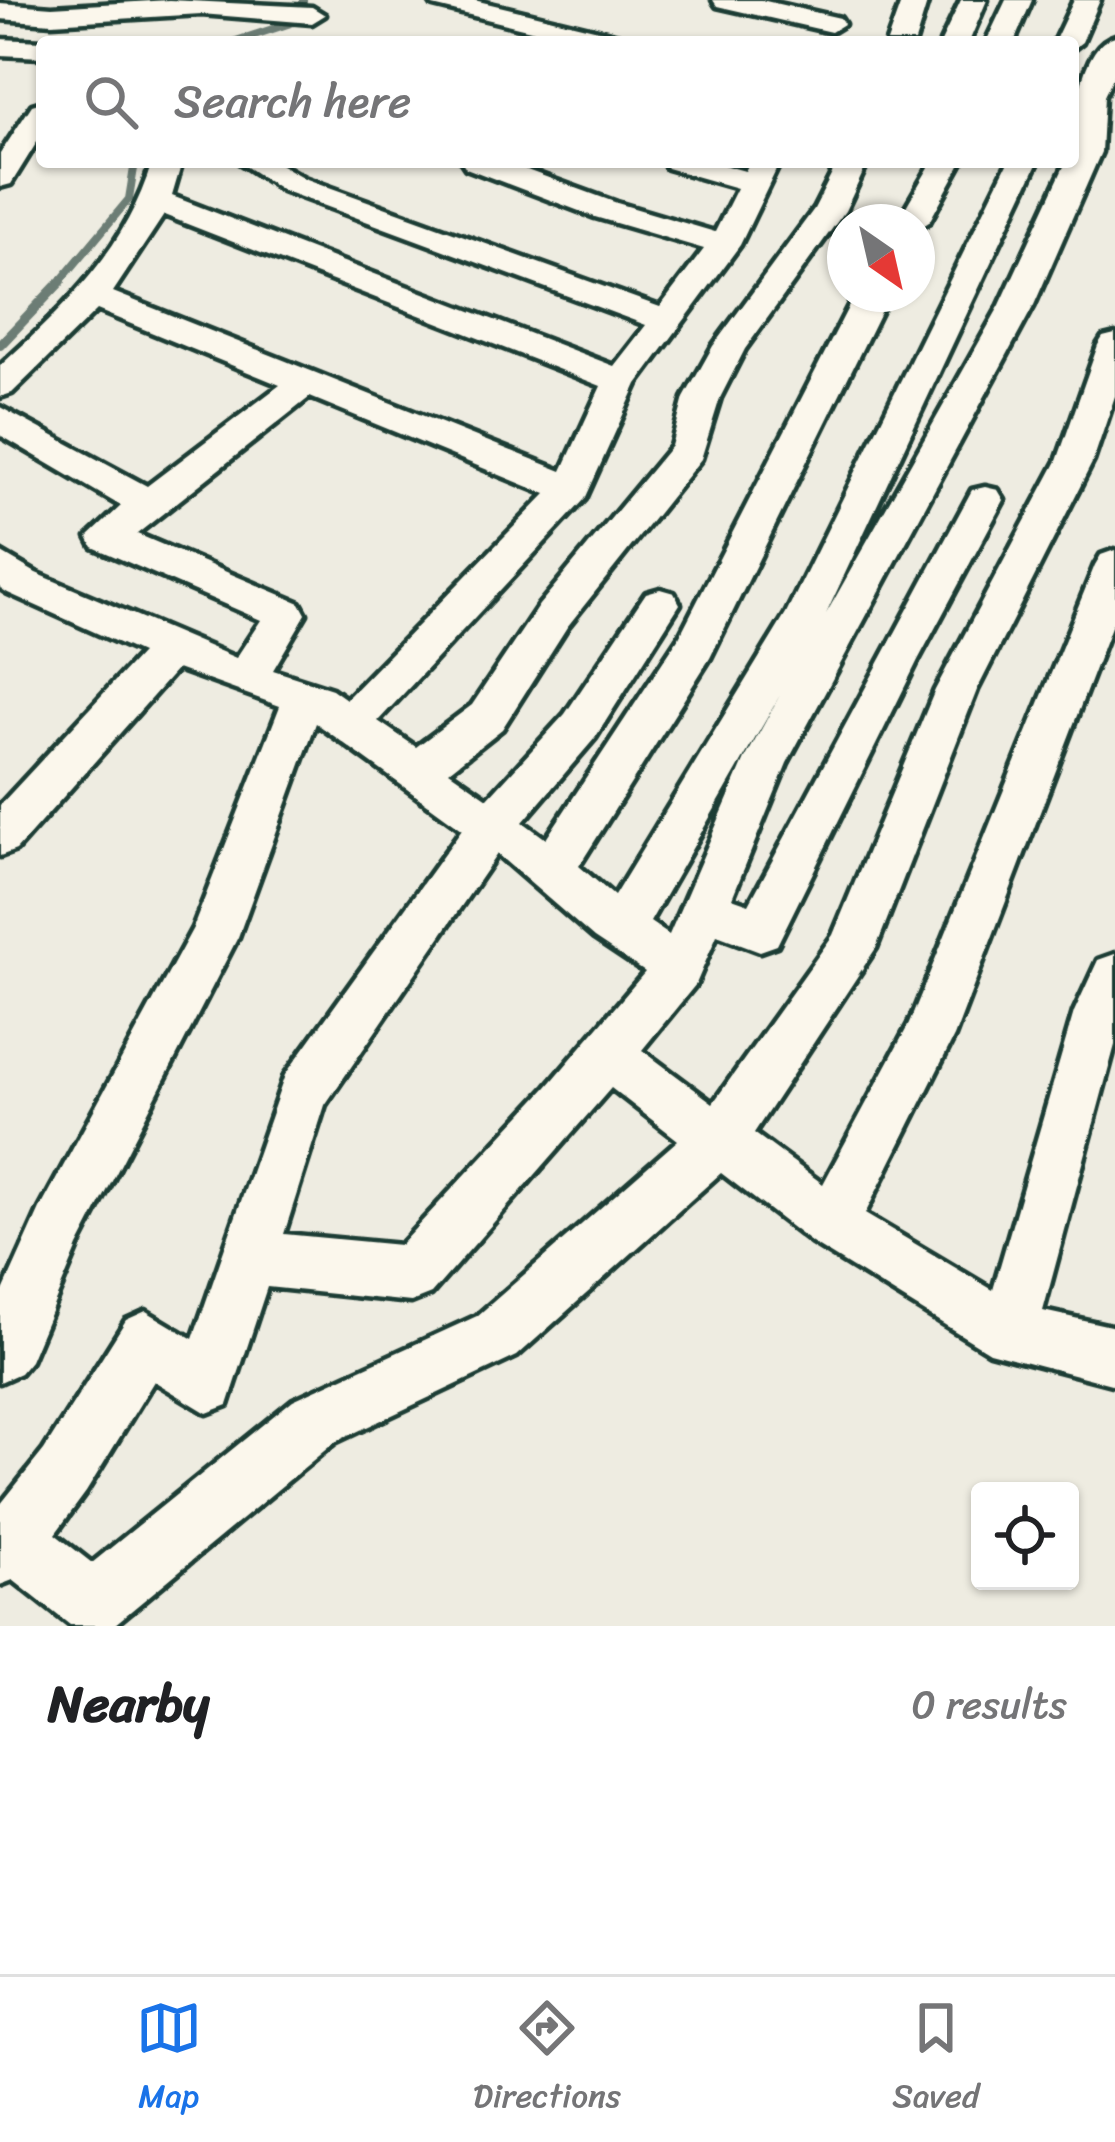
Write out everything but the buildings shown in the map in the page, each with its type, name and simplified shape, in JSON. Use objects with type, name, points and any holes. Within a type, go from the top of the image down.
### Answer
[{"type":"street","points":[[442,0],[589,36]]},
{"type":"street","points":[[725,0],[831,14]]},
{"type":"street","points":[[903,36],[916,0]]},
{"type":"street","points":[[958,36],[974,0]]},
{"type":"street","points":[[1003,36],[1019,0]]},
{"type":"street","points":[[1071,36],[1087,0]]},
{"type":"street","points":[[0,11],[52,15],[201,5],[309,13]]},
{"type":"street","points":[[252,36],[309,13]]},
{"type":"street","points":[[1079,168],[1086,152],[1090,96],[1115,44]]},
{"type":"street","points":[[0,47],[36,49]]},
{"type":"street","points":[[0,178],[36,121]]},
{"type":"street","points":[[0,385],[75,316],[143,228],[164,168]]},
{"type":"street","points":[[265,168],[293,184],[667,321]]},
{"type":"street","points":[[493,168],[606,210],[724,245]]},
{"type":"street","points":[[349,723],[572,490],[622,381],[724,245],[759,173],[723,168]]},
{"type":"street","points":[[417,771],[488,717],[553,616],[688,450],[702,398],[730,346],[830,211],[850,168]]},
{"type":"street","points":[[923,204],[944,168]]},
{"type":"street","points":[[620,929],[803,620],[1020,168]]},
{"type":"street","points":[[251,1258],[411,1274],[679,968],[767,759],[1017,305],[1079,168]]},
{"type":"street","points":[[154,200],[622,381]]},
{"type":"street","points":[[91,295],[572,490]]},
{"type":"street","points":[[551,871],[694,647],[863,312]]},
{"type":"street","points":[[660,604],[580,726],[492,825],[398,952],[303,1093],[207,1384],[146,1340],[65,1471],[6,1546],[92,1603],[314,1421],[497,1336],[719,1139],[852,948],[956,690],[1075,461],[1115,345]]},
{"type":"street","points":[[246,677],[286,614],[107,537],[304,383]]},
{"type":"street","points":[[0,419],[148,505]]},
{"type":"street","points":[[704,908],[760,930],[849,761],[919,612],[985,500]]},
{"type":"street","points":[[831,1224],[929,1037],[1115,565]]},
{"type":"street","points":[[0,567],[22,583],[171,648],[305,697],[492,825],[620,929],[679,968]]},
{"type":"street","points":[[0,836],[171,648]]},
{"type":"street","points":[[0,1353],[10,1341],[59,1228],[214,937],[305,697]]},
{"type":"street","points":[[1009,1333],[1099,1012],[1115,976]]},
{"type":"street","points":[[607,1054],[831,1224],[1009,1333],[1115,1356]]},
{"type":"waterway","points":[[251,36],[303,19],[303,0]]},
{"type":"waterway","points":[[58,284],[129,199],[134,168]]},
{"type":"waterway","points":[[0,345],[61,281]]}]
